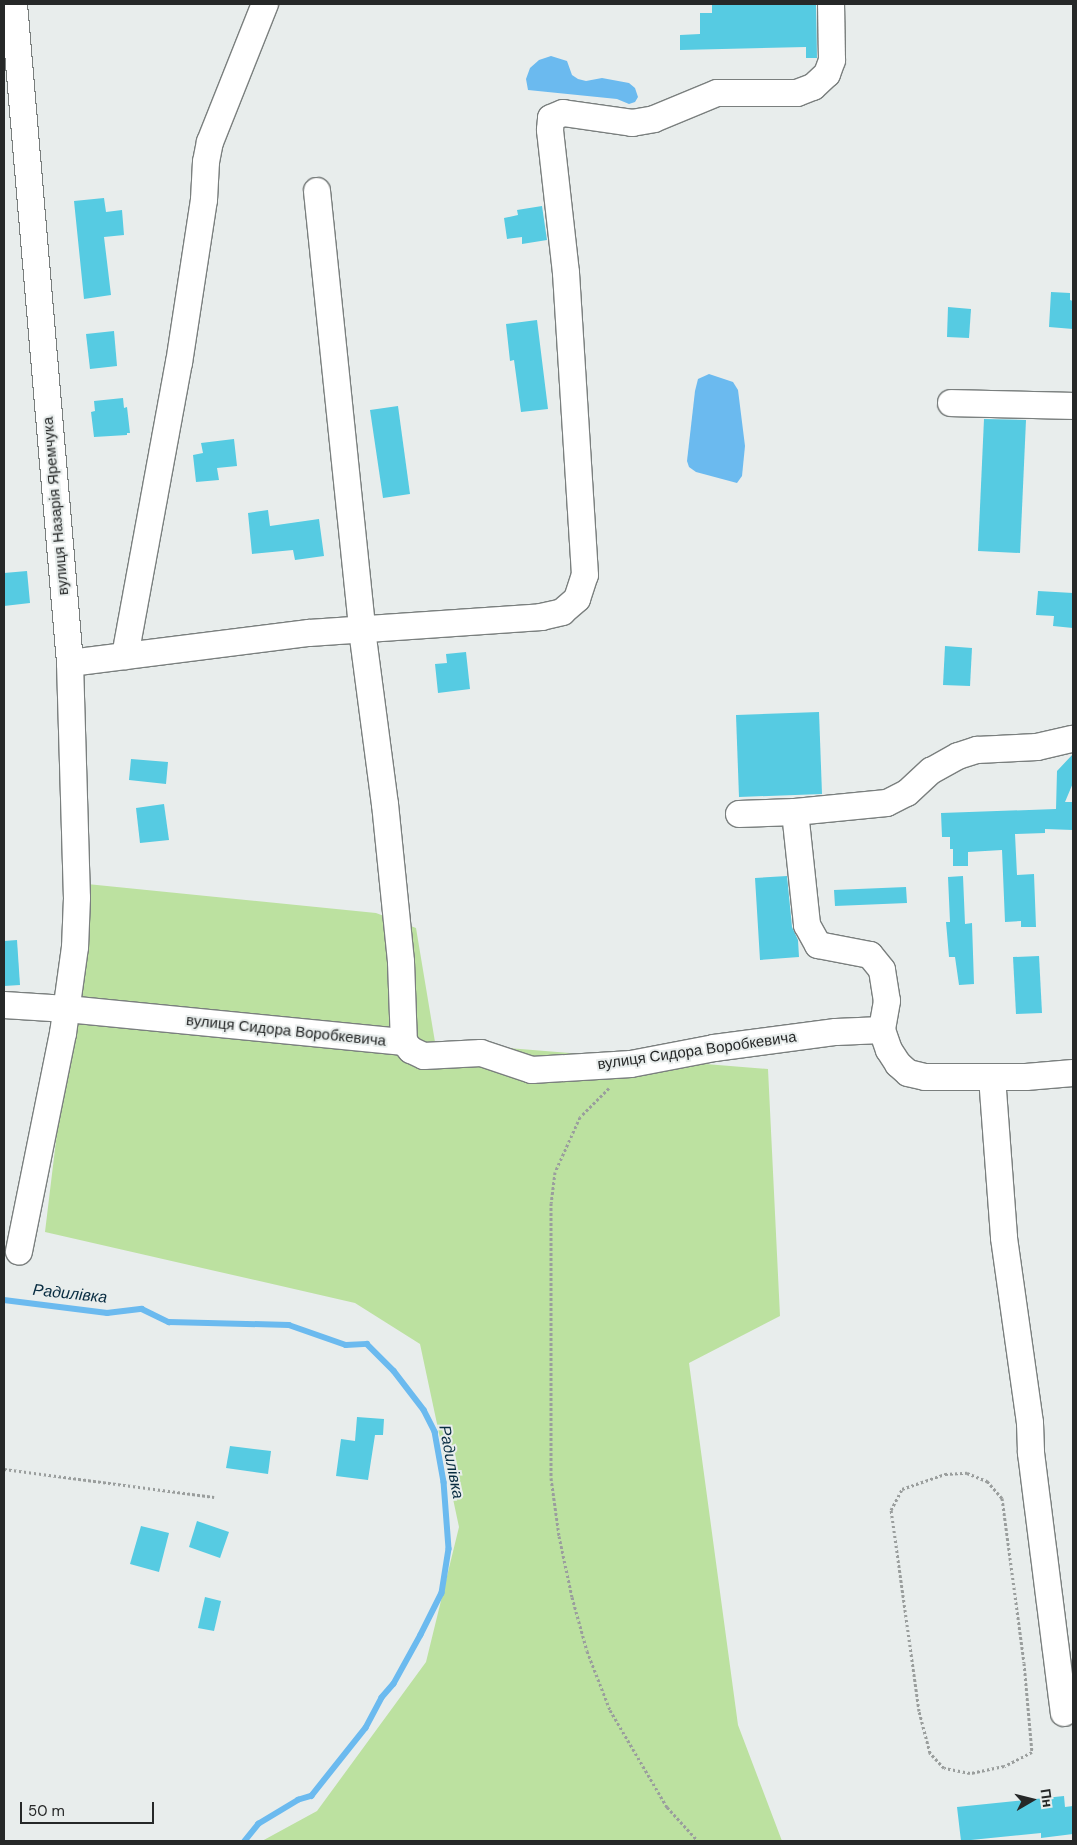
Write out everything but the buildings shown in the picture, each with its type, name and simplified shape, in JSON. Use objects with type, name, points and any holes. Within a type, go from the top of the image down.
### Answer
[{"type":"street","name":"вулиця Назарія Яремчука","points":[[14,4],[70,663],[77,898],[75,947],[66,1008],[19,1252]]},
{"type":"street","points":[[125,656],[179,363],[204,200],[206,162],[210,142],[265,4]]},
{"type":"street","points":[[70,663],[309,633],[541,617],[562,612],[577,598],[585,575],[566,273],[550,130],[551,118],[563,113],[632,123],[654,119],[717,93],[797,93],[813,87],[827,74],[832,60],[831,4]]},
{"type":"street","points":[[317,191],[362,630],[385,804],[401,962],[404,1042]]},
{"type":"street","points":[[951,403],[1073,406]]},
{"type":"street","points":[[739,814],[795,812],[887,803],[907,793],[931,770],[958,756],[977,750],[1037,747],[1073,739]]},
{"type":"street","points":[[795,812],[807,925],[818,946],[870,955],[882,970],[887,1001],[882,1030],[889,1050],[908,1072],[925,1077],[992,1077],[1073,1073]]},
{"type":"street","name":"вулиця Сидора Воробкевича","points":[[4,1005],[66,1008],[404,1042],[411,1050],[424,1056],[481,1053],[532,1070],[631,1064],[714,1048],[836,1032],[882,1030]]},
{"type":"street","points":[[992,1077],[1004,1238],[1030,1423],[1031,1453],[1064,1713]]},
{"type":"path","points":[[631,1064],[580,1117],[554,1172],[551,1203],[551,1478],[559,1536],[572,1597],[587,1651],[610,1710],[667,1807],[698,1841]]},
{"type":"path","points":[[4,1469],[214,1497]]},
{"type":"path","points":[[967,1472],[987,1481],[1002,1498],[1024,1662],[1032,1752],[1004,1766],[970,1772],[944,1768],[930,1753],[919,1712],[891,1510],[902,1489],[944,1474],[967,1472]]},
{"type":"green space","points":[[87,884],[376,913],[416,928],[435,1042],[768,1069],[780,1316],[689,1363],[738,1725],[782,1841],[262,1841],[317,1811],[426,1662],[459,1527],[420,1344],[355,1303],[45,1232]]},
{"type":"water","points":[[551,56],[567,61],[572,75],[578,79],[586,81],[602,78],[629,83],[635,88],[638,97],[635,102],[629,104],[617,99],[528,90],[526,79],[530,68],[539,60]]},
{"type":"water","points":[[709,374],[733,382],[738,390],[745,446],[742,476],[737,483],[696,472],[689,467],[687,461],[698,379]]},
{"type":"waterway","name":"Радилівка","points":[[4,1300],[107,1313],[142,1309],[169,1322],[289,1325],[346,1345],[367,1344],[394,1371],[424,1410],[435,1432],[444,1482],[449,1549],[442,1593],[394,1684],[382,1698],[366,1728],[312,1796],[299,1800],[259,1824],[245,1841]]}]
